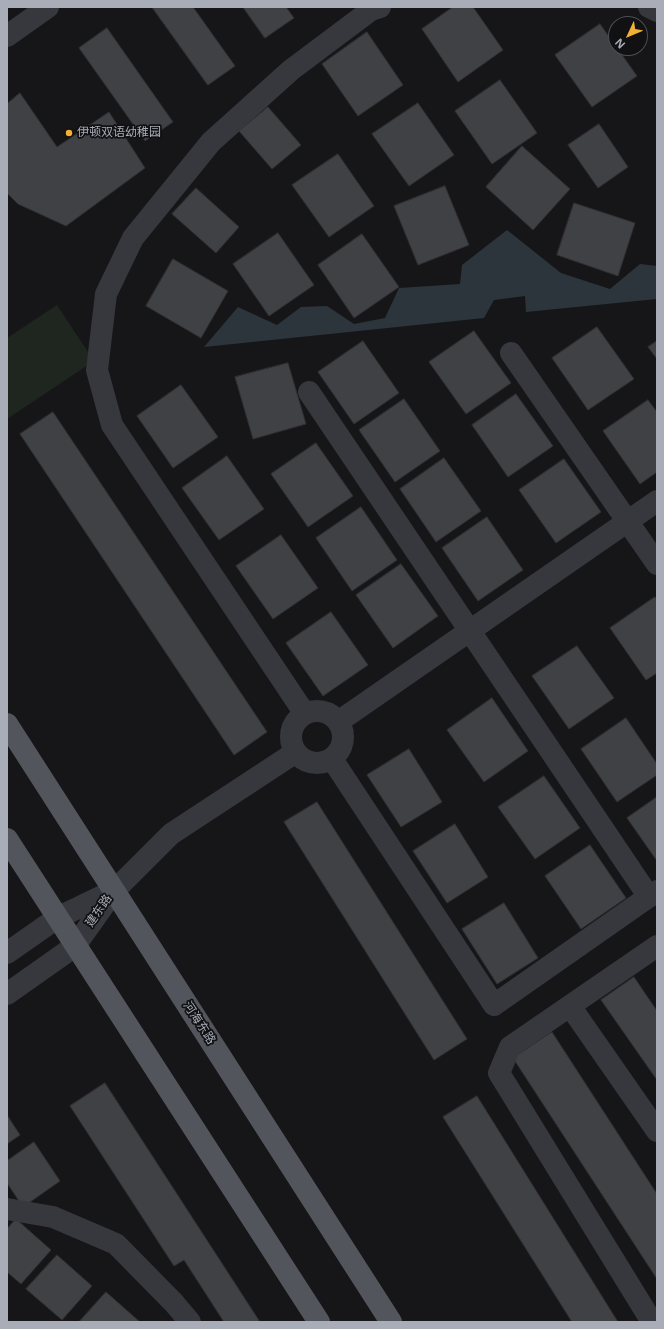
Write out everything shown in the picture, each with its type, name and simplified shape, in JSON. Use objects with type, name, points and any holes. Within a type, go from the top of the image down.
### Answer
[{"type":"main road","name":"河海东路","points":[[7,724],[391,1322]]},
{"type":"main road","points":[[7,839],[319,1322]]},
{"type":"street","points":[[7,36],[48,7]]},
{"type":"street","points":[[649,7],[657,11]]},
{"type":"street","points":[[305,714],[112,424],[97,370],[106,294],[133,238],[211,142],[291,70],[370,9]]},
{"type":"street","points":[[511,353],[657,564]]},
{"type":"street","points":[[309,392],[469,631],[653,894],[494,1005],[332,759]]},
{"type":"street","points":[[338,722],[657,501]]},
{"type":"street","points":[[323,712],[338,722],[343,737],[342,746],[332,759],[316,763],[308,762],[296,752],[292,739],[293,727],[305,714],[323,712]]},
{"type":"street","points":[[114,890],[171,834],[296,752]]},
{"type":"street","name":"建东路","points":[[7,953],[57,918],[114,890]]},
{"type":"street","name":"建东路","points":[[7,994],[75,946],[114,890]]},
{"type":"street","points":[[652,1322],[499,1074],[510,1047],[657,946]]},
{"type":"street","points":[[570,1006],[657,1131]]},
{"type":"street","points":[[7,1209],[53,1217],[116,1244],[174,1302],[190,1322]]},
{"type":"shaded area","points":[[507,230],[561,273],[610,289],[640,264],[657,266],[657,299],[526,312],[525,296],[494,300],[484,318],[204,347],[238,307],[277,325],[301,307],[327,306],[354,324],[385,318],[399,288],[460,284],[462,265]]},
{"type":"shaded area","points":[[57,305],[94,361],[7,419],[7,338]]},
{"type":"building","points":[[152,7],[193,7],[235,66],[208,85]]},
{"type":"building","points":[[243,7],[286,7],[294,18],[265,38]]},
{"type":"building","points":[[453,7],[473,7],[503,50],[458,82],[422,29]]},
{"type":"building","points":[[600,24],[608,35],[608,56],[623,56],[637,76],[592,107],[555,55]]},
{"type":"building","points":[[107,28],[173,122],[145,141],[79,48]]},
{"type":"building","points":[[367,32],[403,85],[358,116],[322,64]]},
{"type":"building","points":[[500,80],[537,133],[492,164],[455,111]]},
{"type":"building","points":[[20,93],[57,147],[109,112],[145,168],[66,226],[18,204],[7,193],[7,104]]},
{"type":"building","points":[[418,103],[454,155],[409,186],[372,134]]},
{"type":"building","points":[[268,107],[301,145],[272,169],[239,131]]},
{"type":"building","points":[[599,124],[628,167],[598,188],[568,145]]},
{"type":"building","points":[[522,146],[570,189],[533,230],[486,187]]},
{"type":"building","points":[[338,154],[374,206],[329,237],[292,185]]},
{"type":"building","points":[[445,186],[469,245],[418,265],[394,206]]},
{"type":"building","points":[[196,188],[239,227],[216,253],[172,214]]},
{"type":"building","points":[[574,203],[635,223],[618,276],[557,255]]},
{"type":"building","points":[[278,233],[314,285],[269,316],[233,264]]},
{"type":"building","points":[[362,234],[399,287],[354,318],[318,265]]},
{"type":"building","points":[[173,259],[228,291],[201,338],[146,306]]},
{"type":"building","points":[[597,327],[634,379],[588,410],[552,358]]},
{"type":"building","points":[[474,331],[511,383],[466,414],[429,362]]},
{"type":"building","points":[[363,341],[399,393],[354,424],[318,372]]},
{"type":"building","points":[[657,341],[657,359],[648,347]]},
{"type":"building","points":[[288,363],[306,424],[253,439],[235,377]]},
{"type":"building","points":[[181,385],[218,437],[173,468],[137,416]]},
{"type":"building","points":[[516,394],[553,446],[508,477],[472,425]]},
{"type":"building","points":[[404,399],[440,451],[395,482],[359,430]]},
{"type":"building","points":[[648,400],[657,412],[657,472],[640,484],[603,431]]},
{"type":"building","points":[[53,412],[267,732],[234,755],[20,434]]},
{"type":"building","points":[[316,443],[353,496],[308,527],[271,474]]},
{"type":"building","points":[[227,456],[264,509],[219,540],[182,488]]},
{"type":"building","points":[[444,458],[481,511],[436,542],[400,489]]},
{"type":"building","points":[[564,459],[601,512],[556,543],[519,490]]},
{"type":"building","points":[[361,507],[397,560],[352,591],[316,538]]},
{"type":"building","points":[[487,517],[523,570],[478,601],[442,548]]},
{"type":"building","points":[[281,535],[318,588],[273,619],[236,566]]},
{"type":"building","points":[[401,564],[438,616],[393,648],[356,595]]},
{"type":"building","points":[[655,597],[657,600],[657,673],[646,680],[610,628]]},
{"type":"building","points":[[331,612],[368,665],[323,696],[286,643]]},
{"type":"building","points":[[577,646],[614,698],[569,729],[532,676]]},
{"type":"building","points":[[492,698],[528,751],[484,782],[447,730]]},
{"type":"building","points":[[626,718],[657,764],[657,775],[617,802],[581,749]]},
{"type":"building","points":[[409,749],[442,802],[401,827],[367,775]]},
{"type":"building","points":[[544,776],[580,828],[535,859],[498,807]]},
{"type":"building","points":[[657,797],[657,861],[627,818]]},
{"type":"building","points":[[317,802],[467,1039],[434,1060],[284,822]]},
{"type":"building","points":[[455,824],[488,877],[447,903],[413,851]]},
{"type":"building","points":[[590,845],[626,898],[581,929],[545,876]]},
{"type":"building","points":[[504,903],[538,958],[497,984],[462,929]]},
{"type":"building","points":[[634,977],[657,1011],[657,1080],[601,1000]]},
{"type":"building","points":[[552,1032],[657,1194],[657,1279],[513,1058]]},
{"type":"building","points":[[105,1083],[260,1322],[224,1322],[184,1260],[174,1266],[70,1106]]},
{"type":"building","points":[[477,1096],[618,1322],[572,1322],[443,1117]]},
{"type":"building","points":[[7,1115],[20,1135],[7,1144]]},
{"type":"building","points":[[34,1142],[60,1181],[23,1207],[7,1183],[7,1161]]},
{"type":"building","points":[[16,1219],[51,1250],[21,1284],[7,1272],[7,1229]]},
{"type":"building","points":[[57,1255],[92,1286],[62,1320],[26,1289]]},
{"type":"building","points":[[106,1292],[140,1322],[79,1322]]},
{"type":"place","name":"伊顿双语幼稚园","points":[[69,133]]}]
